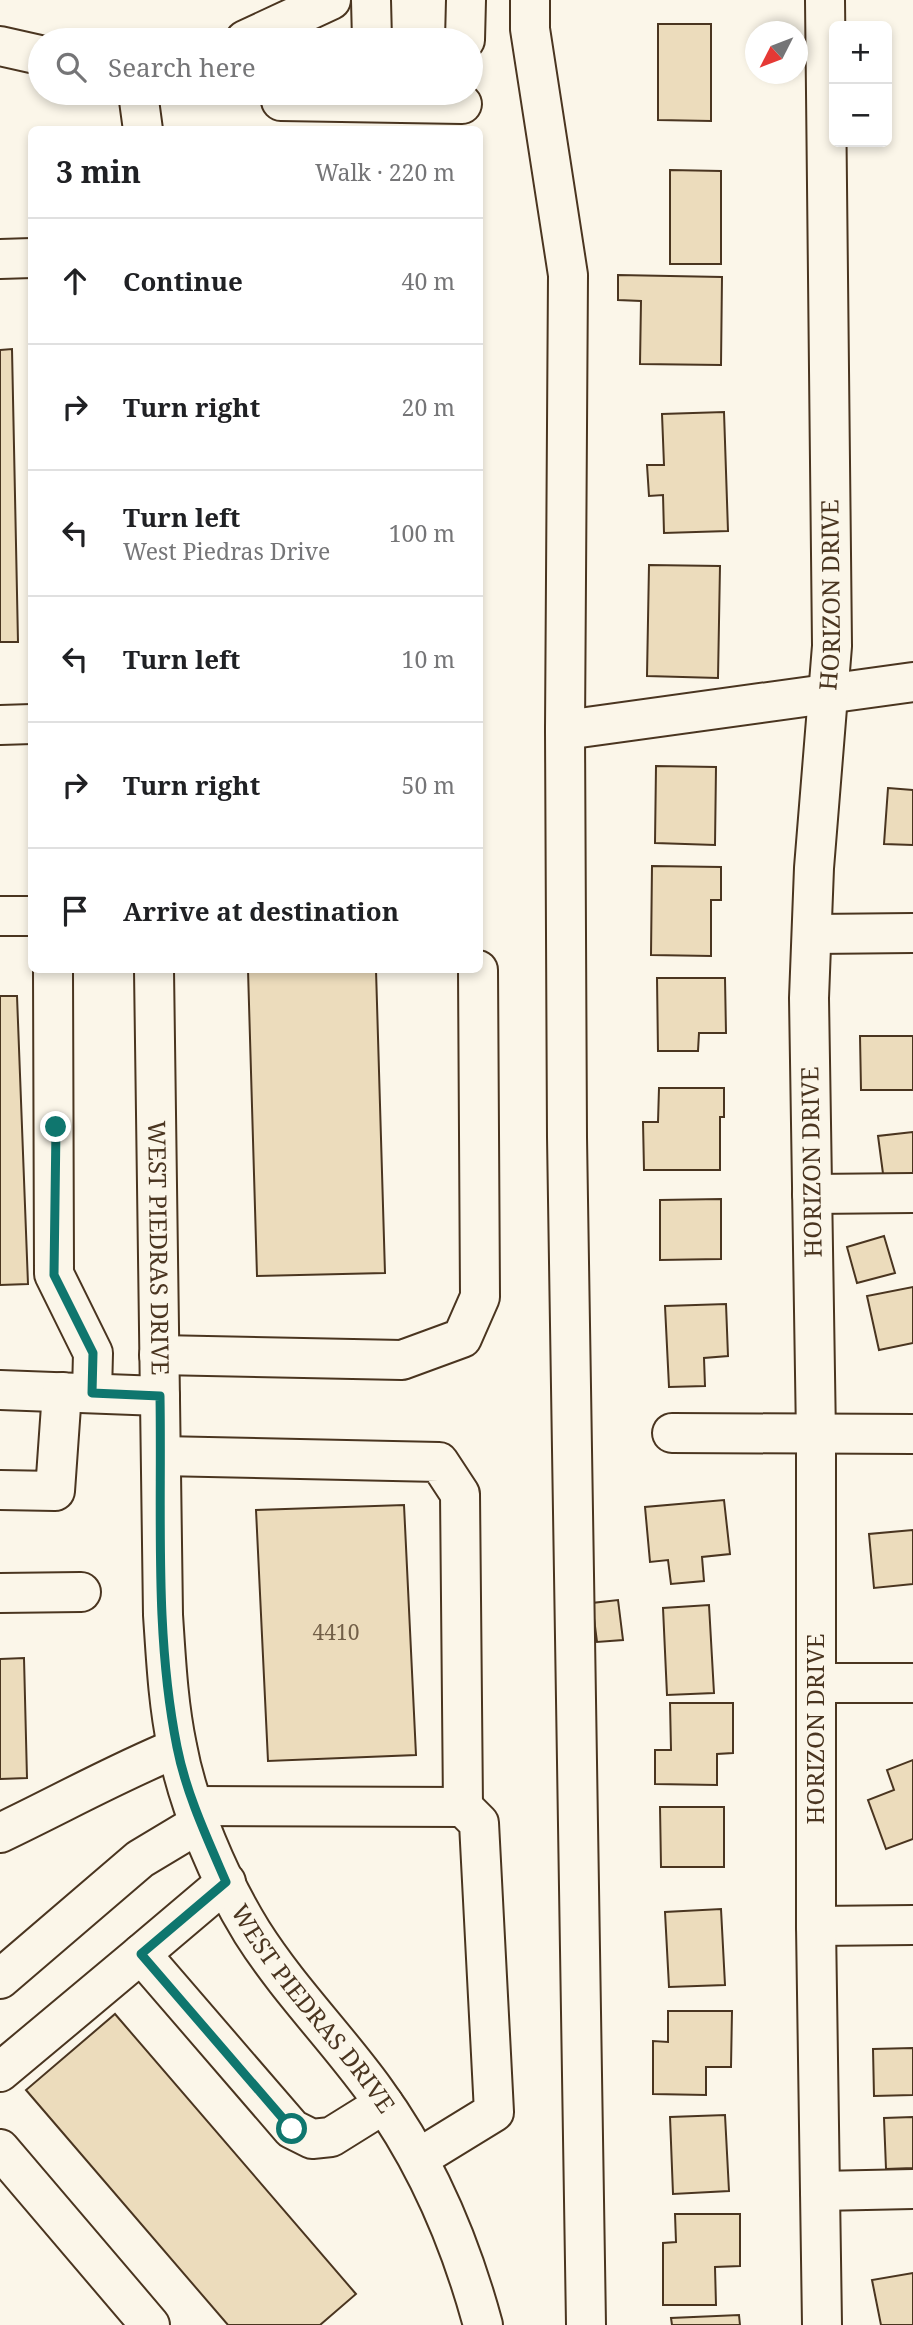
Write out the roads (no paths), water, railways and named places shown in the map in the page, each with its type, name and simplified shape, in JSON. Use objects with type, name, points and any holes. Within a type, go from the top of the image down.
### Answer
[{"type":"street","points":[[271,28],[331,0]]},
{"type":"street","points":[[371,0],[372,28]]},
{"type":"street","points":[[465,28],[466,0]]},
{"type":"street","points":[[530,0],[530,29],[568,275],[565,730],[568,1151],[586,2325]]},
{"type":"street","name":"HORIZON DRIVE","points":[[822,2325],[817,1926],[816,1436],[809,998],[814,934],[814,868],[832,646],[825,0]]},
{"type":"street","points":[[0,46],[28,52]]},
{"type":"street","points":[[140,105],[142,126]]},
{"type":"street","points":[[433,105],[463,109]]},
{"type":"street","points":[[0,259],[28,258]]},
{"type":"street","points":[[565,730],[913,682]]},
{"type":"street","points":[[0,725],[28,724]]},
{"type":"street","points":[[0,916],[28,916]]},
{"type":"street","points":[[814,934],[913,933]]},
{"type":"street","points":[[0,1490],[55,1491],[77,1393],[93,1353],[54,1275],[53,973]]},
{"type":"street","name":"WEST PIEDRAS DRIVE","points":[[154,973],[163,1615],[177,1748],[198,1814],[226,1882],[252,1931],[276,1966],[384,2104],[419,2158],[449,2220],[468,2270],[483,2325]]},
{"type":"street","points":[[159,1355],[402,1360],[462,1338],[480,1297],[478,973]]},
{"type":"street","points":[[812,1194],[913,1193]]},
{"type":"street","points":[[0,1390],[160,1396]]},
{"type":"street","points":[[671,1433],[816,1436],[913,1434]]},
{"type":"street","points":[[161,1456],[439,1462],[460,1494],[463,1807],[479,1823],[494,2112],[419,2158]]},
{"type":"street","points":[[0,1593],[81,1592]]},
{"type":"street","points":[[816,1683],[913,1683]]},
{"type":"street","points":[[0,1833],[85,1793],[121,1771],[177,1748]]},
{"type":"street","points":[[0,1979],[140,1859],[198,1814],[463,1807]]},
{"type":"street","points":[[0,2072],[226,1882]]},
{"type":"street","points":[[817,1926],[913,1925]]},
{"type":"street","points":[[141,1954],[292,2129],[312,2139],[331,2137],[384,2104]]},
{"type":"street","points":[[0,2149],[150,2325]]},
{"type":"street","points":[[820,2192],[913,2189]]}]
